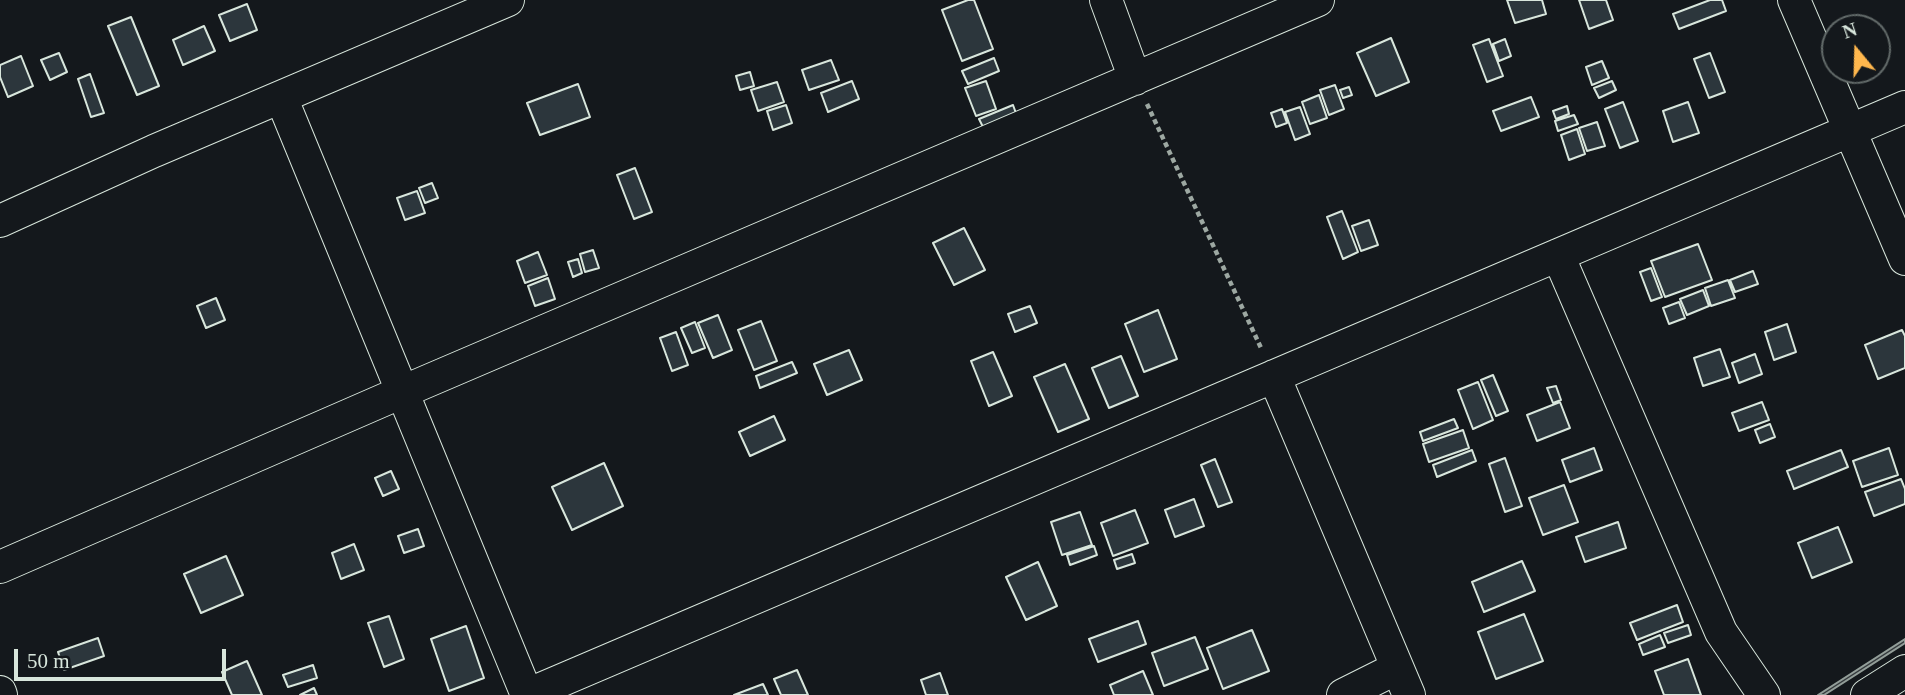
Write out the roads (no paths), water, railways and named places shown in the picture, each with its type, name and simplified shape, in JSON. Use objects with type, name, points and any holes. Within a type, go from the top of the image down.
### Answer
[{"type":"street","points":[[0,221],[508,0]]},
{"type":"street","points":[[1106,0],[1135,79]]},
{"type":"street","points":[[0,567],[1318,0]]},
{"type":"street","points":[[1794,0],[1905,259]]},
{"type":"street","points":[[281,97],[527,695],[1905,107]]},
{"type":"street","points":[[1558,255],[1721,632],[1763,695]]},
{"type":"street","points":[[1274,376],[1403,681],[1343,695]]},
{"type":"street","points":[[1867,695],[1905,671]]}]
